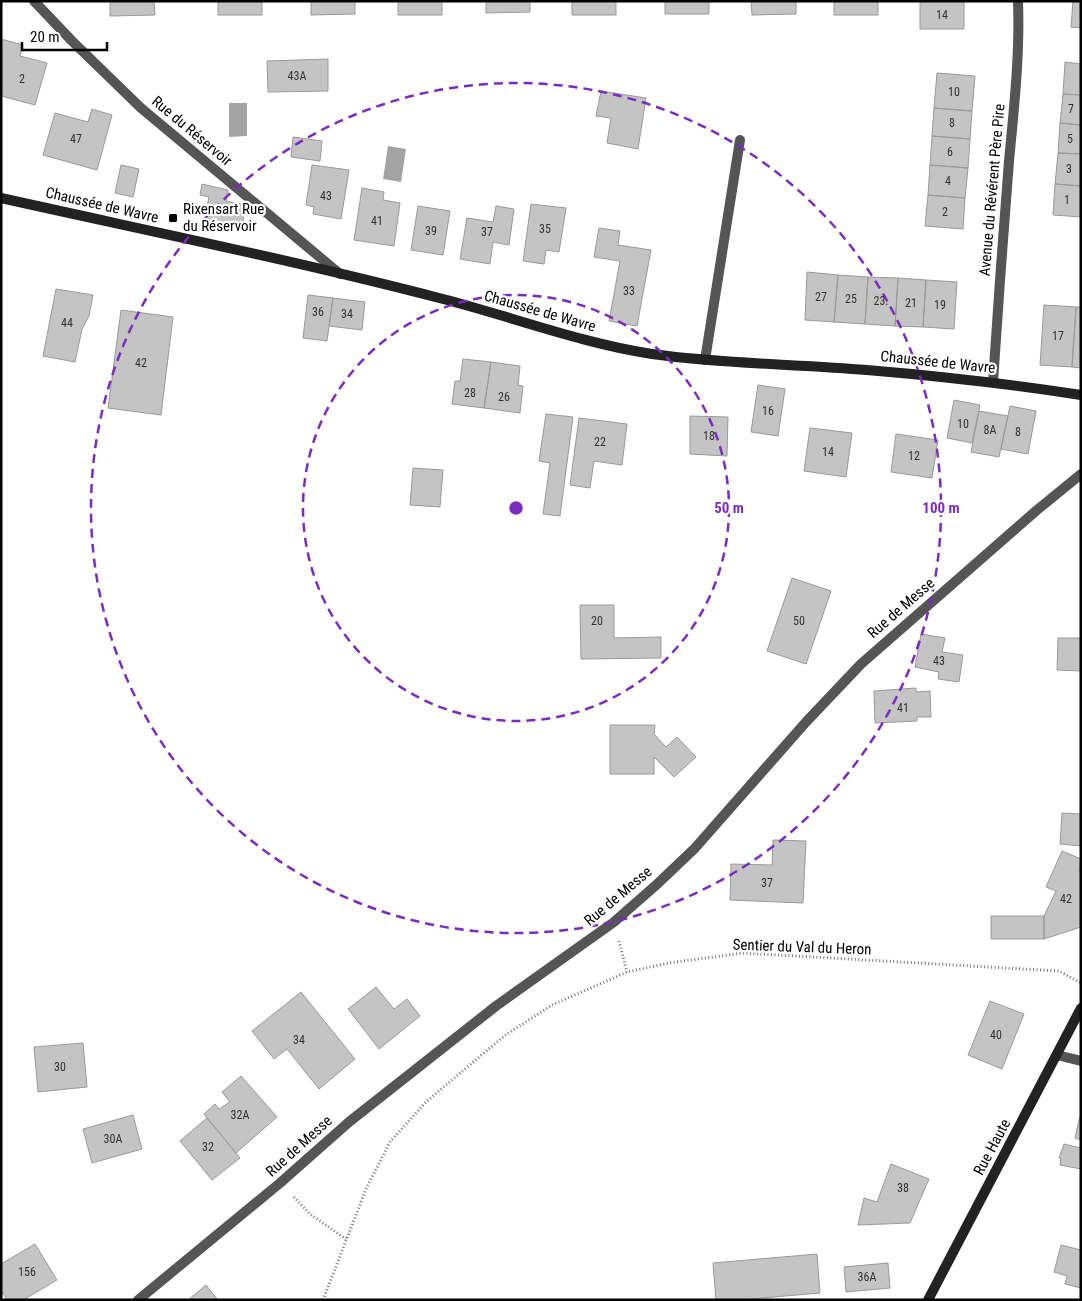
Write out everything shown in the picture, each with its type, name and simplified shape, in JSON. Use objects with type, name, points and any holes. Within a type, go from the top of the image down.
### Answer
[{"type":"street","name":"Rue du Réservoir","points":[[34,1],[141,108],[340,274]]},
{"type":"street","name":"Avenue du Révérent Père Pire","points":[[993,382],[1000,268],[1016,83],[1019,28],[1018,1]]},
{"type":"street","points":[[705,360],[740,140]]},
{"type":"street","name":"Chaussée de Wavre","points":[[1,198],[340,274],[444,299],[600,344],[651,354],[705,360],[866,370],[993,382],[1081,394]]},
{"type":"street","name":"Rue de Messe","points":[[138,1300],[349,1122],[488,1012],[614,922],[695,848],[806,722],[868,658],[1037,510],[1081,474]]},
{"type":"street","name":"Rue Haute","points":[[928,1300],[1081,1008]]},
{"type":"street","points":[[1057,1055],[1081,1061]]},
{"type":"path","points":[[614,922],[627,972]]},
{"type":"path","name":"Sentier du Val du Heron","points":[[323,1300],[366,1189],[390,1142],[426,1102],[504,1036],[544,1010],[627,972],[669,963],[742,953],[1059,971],[1081,983]]},
{"type":"path","points":[[280,1182],[310,1214],[346,1239]]},
{"type":"shaded area","points":[[229,103],[247,103],[247,136],[229,137]]},
{"type":"shaded area","points":[[388,146],[406,149],[401,182],[383,179]]},
{"type":"building","points":[[110,1],[154,1],[155,15],[110,16]]},
{"type":"building","points":[[218,1],[262,1],[262,15],[218,15]]},
{"type":"building","points":[[311,1],[355,1],[355,14],[311,15]]},
{"type":"building","points":[[398,1],[442,1],[442,15],[398,15]]},
{"type":"building","points":[[486,1],[530,1],[530,12],[486,13]]},
{"type":"building","points":[[572,1],[616,1],[616,15],[572,15]]},
{"type":"building","points":[[665,1],[709,1],[709,14],[665,14]]},
{"type":"building","points":[[751,1],[796,1],[796,14],[752,15]]},
{"type":"building","points":[[834,1],[878,1],[878,15],[834,15]]},
{"type":"building","points":[[920,1],[964,1],[964,29],[920,29]]},
{"type":"building","points":[[1073,1],[1081,1],[1081,28],[1071,27]]},
{"type":"building","points":[[1,39],[23,45],[20,56],[47,63],[35,105],[1,96]]},
{"type":"building","points":[[328,59],[328,91],[268,92],[267,61]]},
{"type":"building","points":[[1065,62],[1081,64],[1081,95],[1063,94]]},
{"type":"building","points":[[937,73],[975,76],[972,111],[934,108]]},
{"type":"building","points":[[601,91],[646,98],[638,149],[607,143],[611,118],[596,116]]},
{"type":"building","points":[[1063,94],[1081,95],[1081,125],[1060,123]]},
{"type":"building","points":[[934,108],[972,111],[970,139],[932,136]]},
{"type":"building","points":[[92,109],[112,115],[97,170],[43,155],[55,113],[88,122]]},
{"type":"building","points":[[1060,123],[1081,125],[1081,154],[1058,153]]},
{"type":"building","points":[[932,136],[970,139],[968,168],[930,165]]},
{"type":"building","points":[[293,137],[322,141],[320,161],[291,157]]},
{"type":"building","points":[[1058,153],[1081,154],[1081,186],[1055,184]]},
{"type":"building","points":[[121,165],[139,169],[133,197],[115,193]]},
{"type":"building","points":[[312,165],[349,170],[341,219],[313,214],[314,207],[306,205]]},
{"type":"building","points":[[930,165],[968,168],[965,198],[928,195]]},
{"type":"building","points":[[202,184],[228,190],[226,201],[246,205],[241,230],[204,222],[209,197],[200,195]]},
{"type":"building","points":[[1055,184],[1081,186],[1081,217],[1053,215]]},
{"type":"building","points":[[362,188],[384,192],[383,200],[400,203],[394,246],[354,240]]},
{"type":"building","points":[[928,195],[965,198],[963,229],[925,226]]},
{"type":"building","points":[[531,204],[566,208],[559,252],[546,250],[544,264],[523,261]]},
{"type":"building","points":[[418,206],[450,211],[443,255],[411,250]]},
{"type":"building","points":[[496,206],[514,209],[509,245],[493,242],[490,264],[460,259],[467,218],[493,222]]},
{"type":"building","points":[[599,228],[620,231],[618,245],[651,250],[637,326],[609,321],[620,261],[594,257]]},
{"type":"building","points":[[807,272],[838,275],[834,322],[805,320]]},
{"type":"building","points":[[838,275],[868,277],[865,324],[834,322]]},
{"type":"building","points":[[868,277],[898,278],[895,326],[865,324]]},
{"type":"building","points":[[898,278],[926,280],[923,327],[895,326]]},
{"type":"building","points":[[926,280],[957,282],[954,329],[923,327]]},
{"type":"building","points":[[56,289],[93,295],[89,316],[82,329],[75,362],[43,356]]},
{"type":"building","points":[[308,295],[333,298],[327,341],[303,338]]},
{"type":"building","points":[[333,298],[365,302],[362,330],[329,326]]},
{"type":"building","points":[[1044,305],[1076,307],[1072,367],[1040,365]]},
{"type":"building","points":[[1076,307],[1081,307],[1081,368],[1072,367]]},
{"type":"building","points":[[121,310],[173,317],[161,415],[108,408]]},
{"type":"building","points":[[463,359],[491,362],[484,408],[452,404],[455,381],[460,381]]},
{"type":"building","points":[[491,362],[520,366],[518,385],[523,386],[520,413],[484,408]]},
{"type":"building","points":[[758,385],[785,389],[778,436],[751,432]]},
{"type":"building","points":[[954,400],[980,405],[972,443],[947,438]]},
{"type":"building","points":[[1010,406],[1036,411],[1028,454],[1001,449]]},
{"type":"building","points":[[979,411],[1008,416],[999,457],[971,452]]},
{"type":"building","points":[[546,414],[573,417],[560,516],[543,514],[550,463],[539,461]]},
{"type":"building","points":[[690,416],[728,417],[727,456],[690,454]]},
{"type":"building","points":[[579,418],[627,424],[622,465],[594,461],[590,488],[570,485]]},
{"type":"building","points":[[810,428],[852,433],[846,477],[804,471]]},
{"type":"building","points":[[896,434],[938,440],[932,478],[891,472]]},
{"type":"building","points":[[413,468],[443,470],[440,507],[410,505]]},
{"type":"building","points":[[792,578],[831,591],[806,664],[767,651]]},
{"type":"building","points":[[580,605],[614,605],[614,638],[661,637],[661,658],[581,659]]},
{"type":"building","points":[[921,634],[945,638],[942,652],[963,655],[959,682],[938,679],[939,672],[915,667]]},
{"type":"building","points":[[1058,638],[1081,638],[1081,671],[1057,670]]},
{"type":"building","points":[[916,688],[916,692],[930,691],[931,717],[917,717],[917,721],[875,723],[874,691]]},
{"type":"building","points":[[610,725],[655,725],[654,734],[666,747],[677,737],[696,757],[674,777],[654,757],[654,774],[610,774]]},
{"type":"building","points":[[1062,813],[1081,814],[1081,846],[1060,844]]},
{"type":"building","points":[[773,840],[806,841],[803,903],[730,900],[731,864],[772,865]]},
{"type":"building","points":[[1062,851],[1081,859],[1079,872],[1081,873],[1081,927],[1044,939],[1044,916],[1056,891],[1046,887]]},
{"type":"building","points":[[991,916],[1044,916],[1044,939],[991,939]]},
{"type":"building","points":[[376,987],[394,1009],[407,999],[420,1016],[379,1049],[348,1009]]},
{"type":"building","points":[[301,992],[355,1059],[319,1089],[287,1049],[274,1059],[252,1031]]},
{"type":"building","points":[[990,1001],[1024,1014],[1002,1069],[968,1055]]},
{"type":"building","points":[[83,1043],[87,1087],[38,1092],[34,1047]]},
{"type":"building","points":[[241,1076],[277,1117],[236,1153],[204,1114],[215,1104],[219,1109],[230,1102],[222,1092]]},
{"type":"building","points":[[133,1115],[142,1149],[92,1163],[83,1129]]},
{"type":"building","points":[[1081,1116],[1081,1140],[1075,1138]]},
{"type":"building","points":[[207,1118],[240,1158],[212,1180],[180,1141]]},
{"type":"building","points":[[1064,1144],[1081,1148],[1081,1169],[1060,1165],[1061,1158],[1059,1158]]},
{"type":"building","points":[[891,1164],[929,1179],[910,1223],[858,1225],[864,1198],[877,1202]]},
{"type":"building","points":[[35,1244],[57,1280],[23,1300],[7,1300],[1,1290],[1,1264]]},
{"type":"building","points":[[1061,1245],[1081,1250],[1081,1288],[1065,1284],[1067,1276],[1054,1272]]},
{"type":"building","points":[[817,1254],[820,1293],[739,1300],[716,1300],[713,1263]]},
{"type":"building","points":[[888,1263],[890,1288],[846,1292],[844,1267]]},
{"type":"building","points":[[206,1285],[218,1300],[188,1300]]},
{"type":"place","name":"Rixensart Rue du Réservoir","points":[[173,218]]}]
